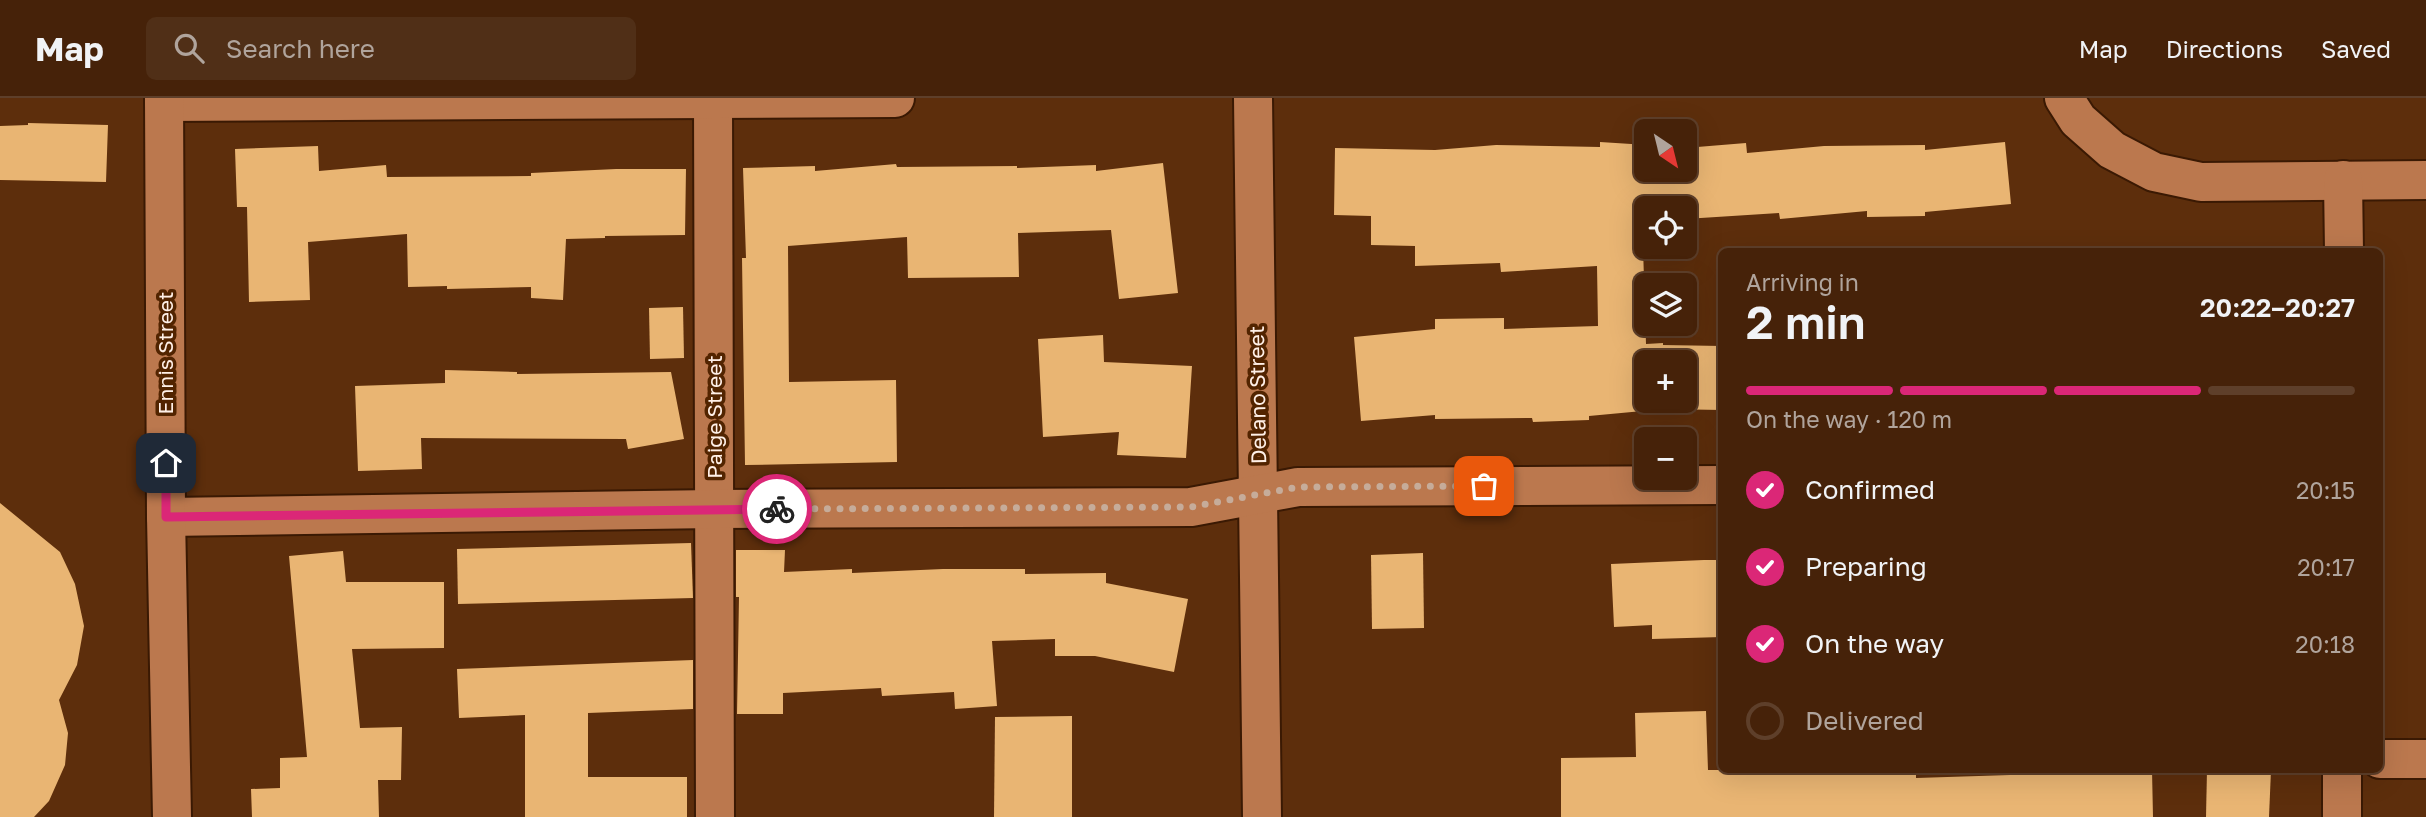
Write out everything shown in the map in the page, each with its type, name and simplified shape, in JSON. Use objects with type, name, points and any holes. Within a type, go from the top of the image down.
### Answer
[{"type":"street","points":[[164,100],[895,98]]},
{"type":"street","name":"Delano Street","points":[[1253,98],[1262,817]]},
{"type":"street","points":[[2064,98],[2078,120],[2112,150],[2154,172],[2201,181],[2426,180]]},
{"type":"street","name":"Ennis Street","points":[[164,100],[166,517],[172,817]]},
{"type":"street","name":"Paige Street","points":[[713,100],[715,817]]},
{"type":"street","points":[[2343,180],[2344,248]]},
{"type":"street","points":[[166,517],[714,509],[1191,507],[1298,487],[1718,485]]},
{"type":"street","points":[[2383,759],[2426,759]]},
{"type":"street","points":[[2342,773],[2342,817]]},
{"type":"building","points":[[28,123],[108,125],[106,182],[0,180],[0,126]]},
{"type":"building","points":[[1600,142],[1634,144],[1634,182],[1698,182],[1698,147],[1746,143],[1747,153],[1824,146],[1925,145],[1925,150],[2005,142],[2011,204],[1925,212],[1925,216],[1867,217],[1867,211],[1780,219],[1779,213],[1697,218],[1697,196],[1634,196],[1634,259],[1643,259],[1644,273],[1634,273],[1634,336],[1646,336],[1646,344],[1718,346],[1718,410],[1697,410],[1697,350],[1634,350],[1634,412],[1589,416],[1589,420],[1533,422],[1532,418],[1435,419],[1435,415],[1361,421],[1354,337],[1435,329],[1435,319],[1504,318],[1504,329],[1598,326],[1597,266],[1501,272],[1500,263],[1415,266],[1415,246],[1371,245],[1371,216],[1334,215],[1335,148],[1435,150],[1496,145],[1600,147]]},
{"type":"building","points":[[318,146],[319,171],[386,165],[387,177],[531,176],[531,173],[616,169],[686,169],[685,235],[566,239],[563,300],[531,298],[531,287],[408,287],[407,234],[308,242],[310,300],[249,302],[247,207],[237,207],[235,149]]},
{"type":"building","points":[[1163,163],[1178,293],[1119,299],[1111,230],[1018,233],[1019,277],[908,278],[907,237],[788,246],[789,382],[896,380],[897,462],[745,465],[742,258],[746,258],[743,168],[815,166],[815,171],[896,164],[897,167],[1017,168],[1096,165],[1096,171]]},
{"type":"building","points":[[683,307],[684,358],[650,359],[649,308]]},
{"type":"building","points":[[1103,335],[1104,362],[1192,366],[1186,458],[1117,455],[1119,432],[1043,437],[1038,339]]},
{"type":"building","points":[[445,370],[517,374],[671,372],[684,439],[628,449],[626,439],[421,438],[422,469],[358,471],[355,386],[445,383]]},
{"type":"building","points":[[0,503],[60,552],[75,584],[84,626],[77,665],[59,700],[68,733],[65,765],[49,801],[34,817],[0,817]]},
{"type":"building","points":[[691,543],[693,598],[458,604],[457,549]]},
{"type":"building","points":[[736,550],[785,550],[784,572],[852,569],[852,573],[1025,569],[1025,574],[1106,573],[1106,583],[1188,599],[1174,672],[1095,656],[1055,656],[1055,639],[992,641],[997,706],[955,709],[954,692],[882,696],[881,688],[783,693],[783,714],[737,714],[739,597],[736,597]]},
{"type":"building","points":[[343,551],[346,582],[444,582],[444,648],[352,649],[360,728],[402,727],[401,780],[378,780],[379,817],[252,817],[251,789],[280,788],[280,758],[307,757],[289,556]]},
{"type":"building","points":[[1423,553],[1424,628],[1372,629],[1371,555]]},
{"type":"building","points":[[1718,560],[1718,637],[1652,639],[1652,625],[1614,627],[1611,564]]},
{"type":"building","points":[[693,660],[693,709],[588,713],[588,777],[687,777],[687,817],[525,817],[525,715],[459,718],[457,669]]},
{"type":"building","points":[[1706,711],[1708,770],[1718,770],[1718,773],[1916,773],[1916,778],[2010,773],[2152,773],[2153,817],[1561,817],[1561,758],[1636,757],[1635,713]]},
{"type":"building","points":[[1072,716],[1072,817],[994,817],[995,717]]},
{"type":"building","points":[[2207,773],[2271,773],[2269,817],[2206,817]]},
{"type":"way so far","points":[[777,509],[1191,507],[1298,487],[1484,486]]},
{"type":"route","points":[[166,463],[166,517],[777,509]]}]
